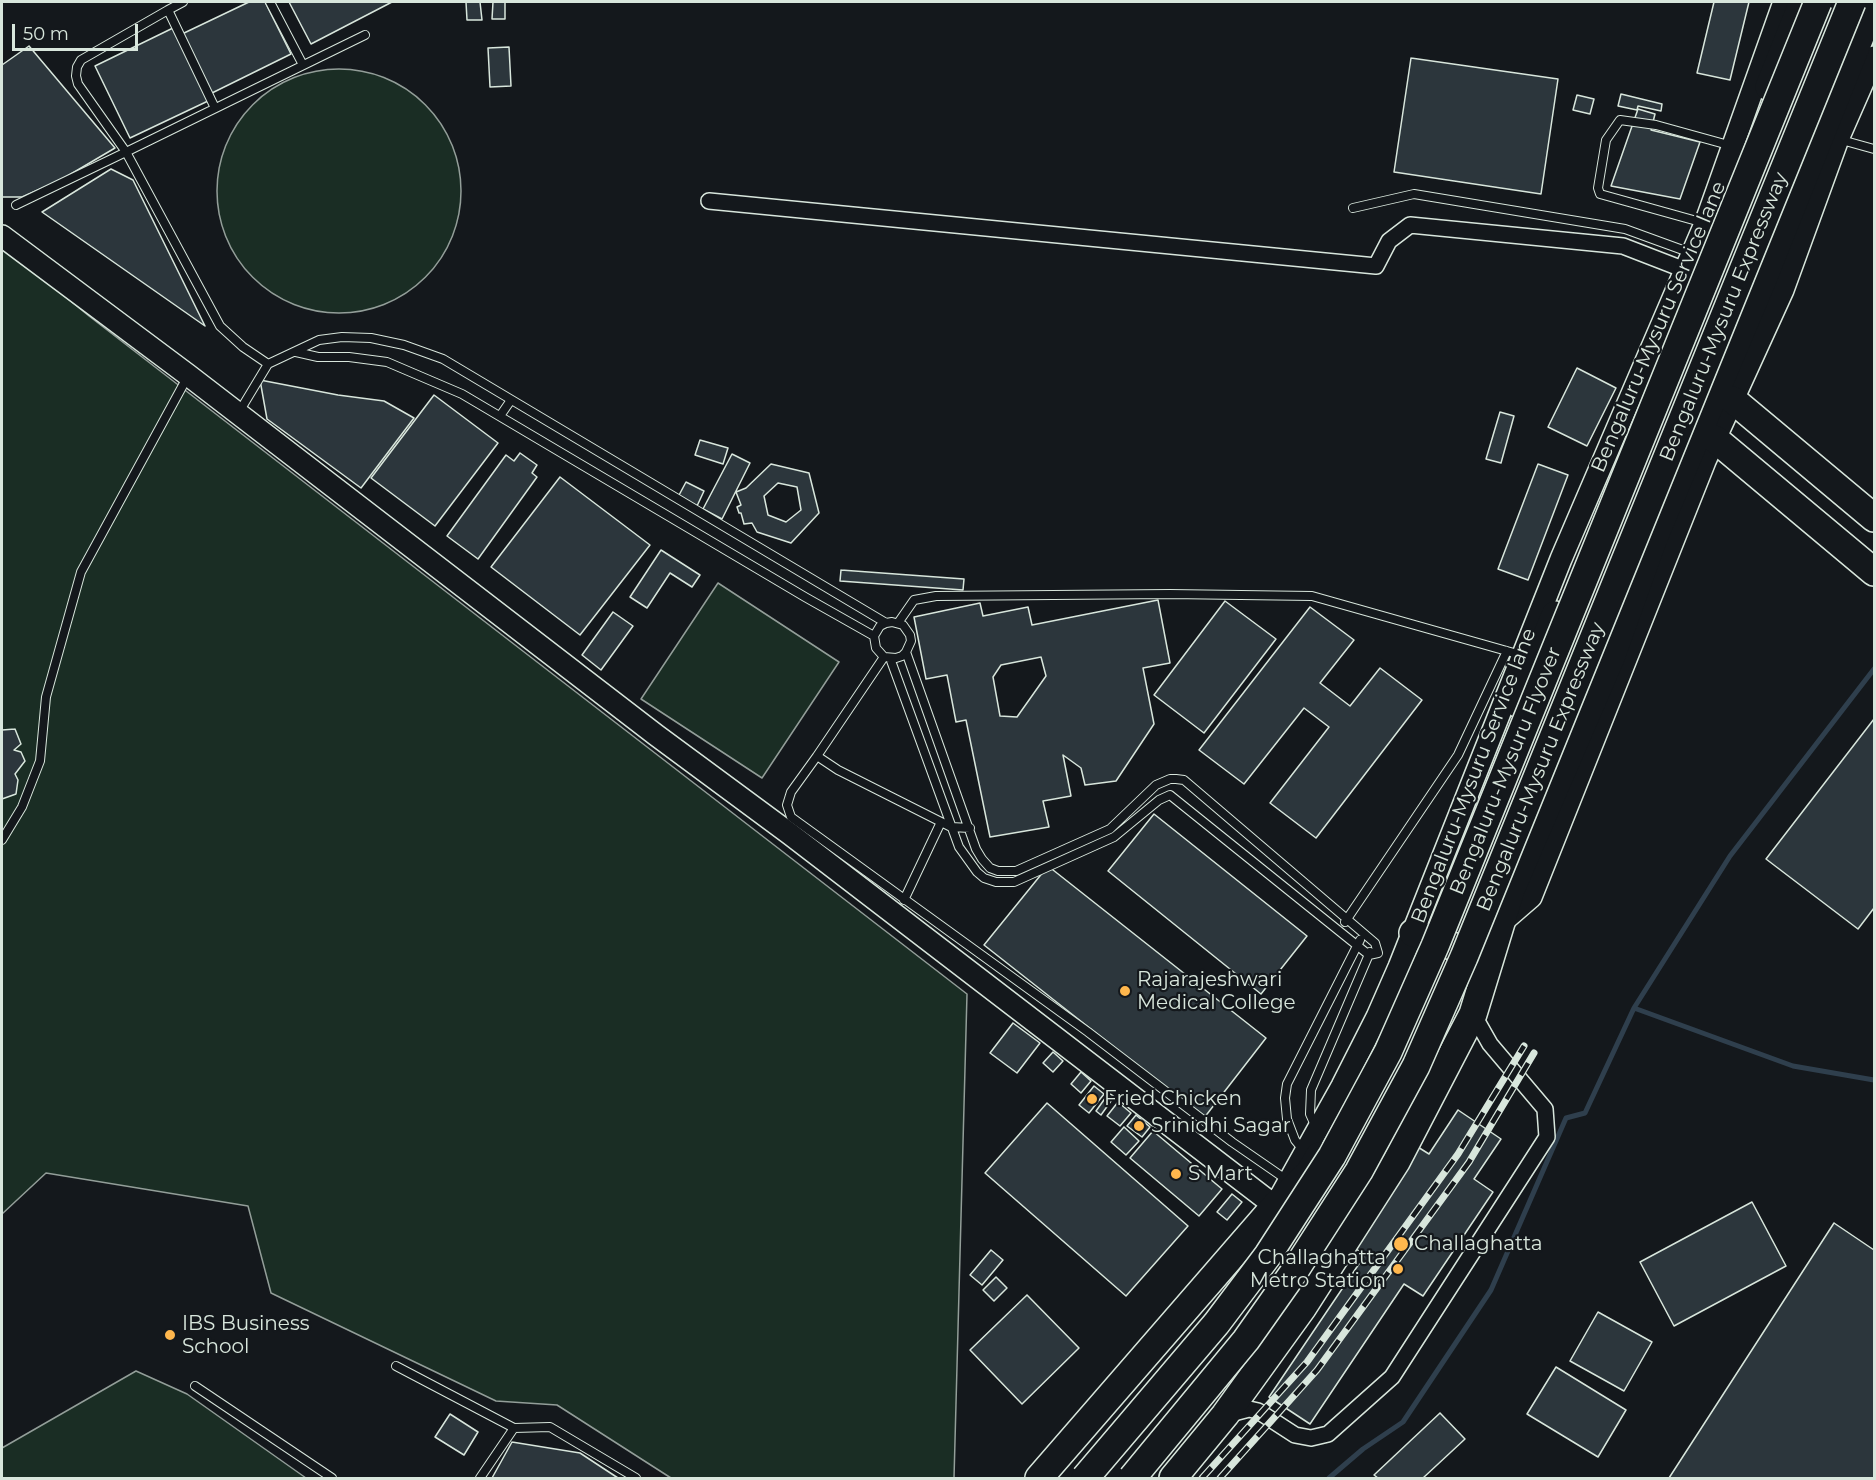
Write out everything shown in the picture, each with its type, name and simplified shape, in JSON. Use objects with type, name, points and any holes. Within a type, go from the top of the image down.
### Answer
[{"type":"highway","points":[[1275,1206],[1309,1173],[1354,1095],[1411,975],[1419,935],[1538,656],[1707,247],[1803,2]]},
{"type":"highway","name":"Bengaluru-Mysuru Flyover","points":[[1085,1479],[1216,1324],[1268,1255],[1332,1156],[1388,1052],[1436,946],[1818,2]]},
{"type":"highway","name":"Bengaluru-Mysuru Expressway","points":[[1132,1479],[1246,1340],[1294,1272],[1359,1171],[1416,1066],[1464,957],[1852,2]]},
{"type":"highway","name":"Bengaluru-Mysuru Expressway","points":[[1173,1479],[1225,1415],[1303,1307],[1396,1162],[1473,1014],[1511,890],[1611,658],[1654,538],[1762,282],[1874,2]]},
{"type":"highway","points":[[1733,400],[1875,518]]},
{"type":"highway","points":[[1715,439],[1875,572]]},
{"type":"highway","points":[[1419,935],[1490,958]]},
{"type":"highway","name":"Bengaluru-Mysuru Service lane","points":[[1039,1479],[1275,1206]]},
{"type":"street","name":"Bengaluru-Mysuru Service lane","points":[[1275,1206],[1317,1131],[1419,935],[1514,653],[1705,224],[1784,2]]},
{"type":"street","name":"Bengaluru-Mysuru Expressway","points":[[1501,923],[1531,897],[1715,439],[1783,290],[1838,139],[1875,57]]},
{"type":"street","points":[[709,201],[1376,266],[1389,241],[1410,225],[1623,246],[1688,262]]},
{"type":"street","points":[[2,236],[188,375],[1275,1206]]},
{"type":"street","points":[[1225,1415],[1249,1409],[1258,1411],[1295,1435],[1311,1438],[1328,1434],[1392,1377],[1541,1147],[1546,1137],[1545,1109],[1490,1044],[1473,1014]]},
{"type":"lane","points":[[183,2],[81,60],[76,76],[78,84],[126,152],[220,326],[243,347],[268,364]]},
{"type":"lane","points":[[270,2],[303,65]]},
{"type":"lane","points":[[168,10],[215,108]]},
{"type":"lane","points":[[16,205],[365,35]]},
{"type":"lane","points":[[1705,224],[1600,194],[1598,188],[1606,140],[1620,120],[1656,125],[1734,146]]},
{"type":"lane","points":[[1838,139],[1875,149]]},
{"type":"lane","points":[[1353,208],[1414,194],[1625,229],[1688,262]]},
{"type":"lane","points":[[238,414],[268,364],[319,340],[342,337],[371,338],[404,345],[443,359],[886,623]]},
{"type":"lane","points":[[296,352],[318,357],[349,357],[387,362],[462,394],[874,636]]},
{"type":"lane","points":[[2,840],[22,807],[40,761],[46,697],[81,572],[188,375]]},
{"type":"lane","points":[[500,417],[511,400]]},
{"type":"lane","points":[[898,622],[914,600],[936,596],[1170,594],[1312,596],[1514,653],[1458,755],[1341,930]]},
{"type":"lane","points":[[887,657],[896,658],[906,652],[909,647],[910,635],[898,622],[880,626],[874,636],[876,648],[887,657],[964,856],[984,878],[996,882],[1014,882],[1114,837],[1159,800],[1170,795],[1341,930],[1369,955]]},
{"type":"lane","points":[[906,652],[982,860],[990,868],[1008,872],[1016,870],[1110,828],[1156,785],[1170,779],[1184,780],[1362,934],[1376,943],[1378,953],[1369,955]]},
{"type":"lane","points":[[887,657],[791,792],[787,805],[791,817],[1079,1025],[1232,1142],[1289,1181]]},
{"type":"lane","points":[[818,756],[838,770],[951,827],[970,828]]},
{"type":"lane","points":[[904,900],[941,822]]},
{"type":"lane","points":[[1110,828],[1114,837]]},
{"type":"lane","points":[[1305,1152],[1295,1140],[1287,1119],[1285,1098],[1287,1084],[1362,934]]},
{"type":"lane","points":[[1317,1131],[1310,1114],[1311,1090],[1369,955]]},
{"type":"lane","points":[[396,1366],[514,1428],[550,1427],[636,1479]]},
{"type":"lane","points":[[195,1386],[332,1479]]},
{"type":"lane","points":[[480,1479],[514,1428]]},
{"type":"green space","points":[[339,69],[363,71],[386,78],[407,90],[425,105],[440,123],[452,144],[459,167],[461,191],[459,215],[452,238],[440,259],[425,277],[407,292],[386,304],[363,311],[339,313],[315,311],[292,304],[271,292],[253,277],[238,259],[226,238],[219,215],[217,191],[219,167],[226,144],[238,123],[253,105],[271,90],[292,78],[315,71]]},
{"type":"green space","points":[[2,245],[89,316],[967,994],[954,1478],[671,1478],[557,1405],[496,1401],[271,1293],[248,1206],[46,1173],[2,1214]]},
{"type":"green space","points":[[718,583],[839,662],[762,778],[641,699]]},
{"type":"green space","points":[[136,1371],[187,1394],[306,1478],[2,1478],[2,1448]]},
{"type":"building","points":[[249,2],[265,2],[291,54],[212,93],[182,34]]},
{"type":"building","points":[[289,2],[392,2],[311,44]]},
{"type":"building","points":[[466,2],[480,2],[482,20],[467,20]]},
{"type":"building","points":[[493,2],[505,2],[505,19],[492,19]]},
{"type":"building","points":[[1714,2],[1749,2],[1730,80],[1697,73]]},
{"type":"building","points":[[173,28],[208,101],[130,138],[95,66]]},
{"type":"building","points":[[29,46],[115,148],[59,181],[22,197],[2,197],[2,65]]},
{"type":"building","points":[[509,47],[511,86],[490,87],[488,48]]},
{"type":"building","points":[[1411,58],[1558,79],[1541,194],[1394,172]]},
{"type":"building","points":[[1621,94],[1662,104],[1661,111],[1638,106],[1637,110],[1618,106]]},
{"type":"building","points":[[1577,95],[1594,99],[1590,114],[1573,110]]},
{"type":"building","points":[[1638,109],[1655,114],[1651,130],[1700,142],[1680,199],[1611,186]]},
{"type":"building","points":[[111,169],[133,180],[205,326],[42,212]]},
{"type":"building","points":[[1577,368],[1616,388],[1587,446],[1548,427]]},
{"type":"building","points":[[260,380],[384,401],[414,418],[361,488],[267,419]]},
{"type":"building","points":[[434,395],[498,443],[435,526],[371,478]]},
{"type":"building","points":[[1500,412],[1514,416],[1501,463],[1486,459]]},
{"type":"building","points":[[700,440],[728,448],[723,464],[695,455]]},
{"type":"building","points":[[520,453],[537,465],[532,473],[537,477],[478,559],[447,536],[506,455],[514,461]]},
{"type":"building","points":[[732,454],[750,463],[722,519],[703,509]]},
{"type":"building","points":[[771,464],[809,473],[819,513],[791,543],[757,532],[752,523],[744,524],[737,507],[741,505],[736,492],[746,488]],"holes":[[[778,483],[797,487],[801,510],[786,522],[768,515],[764,496]]]},
{"type":"building","points":[[1538,464],[1568,475],[1528,580],[1498,569]]},
{"type":"building","points":[[560,477],[650,545],[580,635],[491,567]]},
{"type":"building","points":[[686,482],[704,491],[697,506],[678,497]]},
{"type":"building","points":[[661,550],[700,575],[692,587],[670,573],[647,608],[630,597]]},
{"type":"building","points":[[841,570],[964,579],[963,590],[840,581]]},
{"type":"building","points":[[1158,600],[1170,663],[1143,668],[1154,724],[1116,781],[1085,785],[1081,768],[1063,755],[1071,796],[1043,801],[1049,827],[990,837],[966,720],[956,722],[947,675],[926,679],[914,617],[980,603],[983,616],[1028,607],[1032,625]],"holes":[[[1041,657],[1046,676],[1017,717],[1000,716],[993,677],[1001,665]]]},
{"type":"building","points":[[1225,601],[1276,639],[1204,733],[1154,695]]},
{"type":"building","points":[[1310,607],[1354,640],[1320,683],[1350,706],[1380,668],[1422,700],[1316,838],[1270,803],[1329,727],[1304,708],[1244,784],[1199,750]]},
{"type":"building","points":[[613,612],[633,626],[601,670],[582,655]]},
{"type":"building","points":[[1874,719],[1874,908],[1858,929],[1766,859]]},
{"type":"building","points":[[15,729],[21,744],[14,750],[21,752],[25,761],[15,774],[18,780],[16,794],[2,799],[2,730]]},
{"type":"building","points":[[1154,814],[1307,936],[1261,994],[1108,871]]},
{"type":"building","name":"Rajarajeshwari Medical College","points":[[1048,866],[1266,1038],[1204,1118],[984,945]]},
{"type":"building","points":[[1013,1023],[1040,1043],[1017,1073],[990,1053]]},
{"type":"building","points":[[1053,1052],[1063,1061],[1053,1072],[1043,1063]]},
{"type":"building","points":[[1081,1072],[1091,1081],[1081,1093],[1071,1084]]},
{"type":"building","name":"Fried Chicken","points":[[1094,1086],[1104,1094],[1089,1113],[1079,1105]]},
{"type":"building","points":[[1106,1097],[1111,1101],[1101,1115],[1096,1111]]},
{"type":"building","points":[[1118,1102],[1131,1113],[1120,1126],[1107,1116]]},
{"type":"building","points":[[1047,1103],[1188,1226],[1126,1296],[985,1173]]},
{"type":"building","name":"Challaghatta Metro Station","points":[[1458,1110],[1501,1139],[1474,1179],[1493,1192],[1423,1296],[1404,1284],[1310,1424],[1269,1397],[1365,1255],[1347,1243],[1413,1144],[1429,1154]]},
{"type":"building","name":"Srinidhi Sagar","points":[[1136,1115],[1150,1127],[1142,1137],[1127,1126]]},
{"type":"building","points":[[1124,1127],[1139,1141],[1126,1155],[1111,1142]]},
{"type":"building","name":"S Mart","points":[[1153,1131],[1222,1189],[1199,1216],[1130,1158]]},
{"type":"building","points":[[1232,1194],[1242,1202],[1227,1220],[1217,1212]]},
{"type":"building","points":[[1752,1202],[1786,1266],[1674,1326],[1640,1262]]},
{"type":"building","points":[[1834,1223],[1874,1250],[1874,1478],[1669,1478]]},
{"type":"building","points":[[991,1250],[1003,1260],[982,1285],[970,1275]]},
{"type":"building","points":[[996,1277],[1007,1288],[994,1301],[983,1290]]},
{"type":"building","points":[[1027,1295],[1079,1348],[1022,1404],[970,1350]]},
{"type":"building","points":[[1598,1312],[1652,1342],[1624,1391],[1570,1361]]},
{"type":"building","points":[[1556,1367],[1626,1410],[1598,1457],[1527,1414]]},
{"type":"building","points":[[1440,1413],[1465,1439],[1423,1478],[1378,1478],[1374,1475]]},
{"type":"building","points":[[450,1414],[478,1432],[464,1455],[435,1437]]},
{"type":"building","points":[[512,1442],[580,1453],[618,1478],[492,1478]]},
{"type":"waterway","points":[[1874,669],[1730,856],[1634,1008],[1793,1066],[1874,1080]]},
{"type":"waterway","points":[[1329,1478],[1363,1449],[1403,1422],[1491,1290],[1566,1118],[1585,1113],[1634,1008]]},
{"type":"railway","points":[[1202,1478],[1307,1362],[1458,1154],[1524,1046]]},
{"type":"railway","points":[[1220,1478],[1317,1370],[1469,1162],[1534,1053]]},
{"type":"place","name":"Rajarajeshwari Medical College","points":[[1125,991]]},
{"type":"place","name":"Fried Chicken","points":[[1092,1099]]},
{"type":"place","name":"Srinidhi Sagar","points":[[1139,1126]]},
{"type":"place","name":"S Mart","points":[[1176,1174]]},
{"type":"place","name":"Challaghatta","points":[[1401,1244]]},
{"type":"place","name":"Challaghatta Metro Station","points":[[1398,1269]]},
{"type":"place","name":"IBS Business School","points":[[170,1335]]}]
